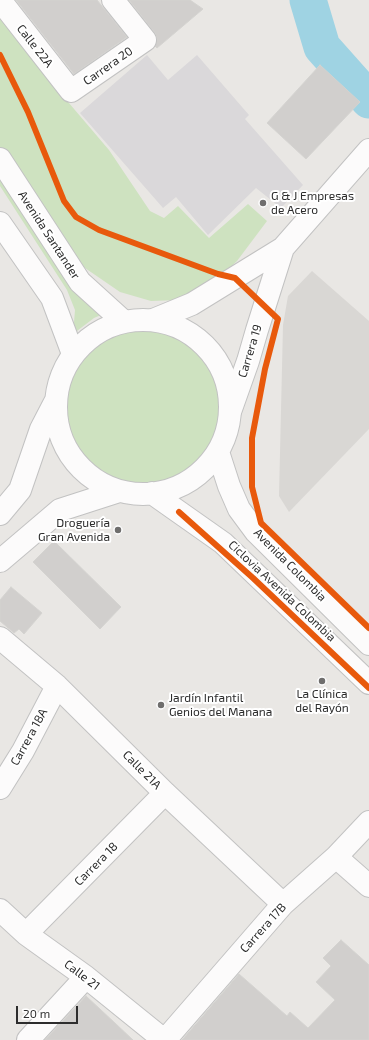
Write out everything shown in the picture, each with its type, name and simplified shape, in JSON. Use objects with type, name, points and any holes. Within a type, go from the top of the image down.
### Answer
[{"type":"street","name":"Calle 22A","points":[[0,0],[71,91]]},
{"type":"street","name":"Carrera 20","points":[[71,91],[145,40],[113,0]]},
{"type":"street","name":"Carrera 19","points":[[153,320],[192,304],[283,248],[366,153]]},
{"type":"street","name":"Avenida Santander","points":[[0,160],[80,282],[123,322]]},
{"type":"street","points":[[0,223],[52,298],[73,354]]},
{"type":"street","name":"Carrera 19","points":[[231,409],[248,361],[283,248]]},
{"type":"street","points":[[0,514],[20,490],[41,429],[55,402],[60,377],[73,354],[95,333],[123,322],[153,320],[178,326],[200,340],[217,359],[228,383],[231,409],[227,431],[218,452],[205,468],[189,480],[172,489],[152,493],[135,494],[119,491],[93,478],[72,458],[59,432],[55,402]]},
{"type":"street","name":"Avenida Colombia","points":[[218,452],[229,486],[239,509],[256,532],[369,644]]},
{"type":"street","points":[[0,561],[60,510],[119,491]]},
{"type":"street","points":[[152,493],[223,543],[369,683]]},
{"type":"street","name":"Calle 21A","points":[[0,638],[57,686],[165,793],[283,904]]},
{"type":"street","name":"Carrera 18A","points":[[0,788],[23,751],[57,686]]},
{"type":"street","name":"Carrera 18","points":[[26,934],[165,793]]},
{"type":"street","name":"Carrera 17B","points":[[164,1040],[283,904],[336,857],[369,822]]},
{"type":"street","points":[[336,857],[369,886]]},
{"type":"street","name":"Calle 21","points":[[0,910],[26,934],[86,978],[164,1040]]},
{"type":"street","points":[[28,1040],[86,978]]},
{"type":"shaded area","points":[[147,55],[168,80],[197,55],[249,115],[245,119],[303,185],[281,208],[256,188],[208,235],[176,197],[163,208],[80,113]]},
{"type":"shaded area","points":[[312,271],[369,321],[369,429],[289,512],[279,496],[283,325],[288,296]]},
{"type":"green space","points":[[0,15],[63,96],[109,150],[150,211],[164,218],[178,206],[209,238],[248,204],[267,221],[237,261],[209,288],[179,300],[151,301],[120,292],[85,268],[46,220],[0,148]]},
{"type":"green space","points":[[0,175],[108,312],[94,318],[73,334],[75,310],[67,290],[0,186]]},
{"type":"green space","points":[[136,322],[152,322],[176,328],[191,336],[204,346],[214,359],[222,374],[227,390],[227,422],[222,438],[214,453],[204,466],[191,476],[168,487],[152,490],[136,490],[112,484],[97,476],[84,466],[74,453],[63,430],[60,414],[60,398],[66,374],[74,359],[84,346],[97,336],[120,325]]},
{"type":"building","points":[[16,0],[97,0],[127,37],[74,74]]},
{"type":"building","points":[[129,0],[190,0],[203,9],[157,48],[155,46],[157,39],[155,33]]},
{"type":"building","points":[[320,65],[360,102],[306,159],[267,123]]},
{"type":"building","points":[[54,541],[121,607],[100,629],[33,562]]},
{"type":"building","points":[[11,587],[42,613],[24,634],[19,629],[14,633],[0,621],[0,600]]},
{"type":"building","points":[[341,940],[369,965],[369,1040],[182,1040],[239,974],[287,1016],[290,1012],[308,1028],[335,1000],[316,982],[331,966],[323,958]]},
{"type":"building","points":[[86,996],[115,1023],[133,1040],[45,1040]]},
{"type":"waterway","points":[[308,0],[322,47],[369,100]]},
{"type":"cycle path","points":[[0,55],[28,112],[64,201],[76,217],[99,230],[218,274],[235,278],[278,319],[265,369],[252,438],[252,487],[261,523],[369,628]]},
{"type":"cycle path","name":"Ciclovia Avenida Colombia","points":[[179,512],[253,578],[369,688]]},
{"type":"place","name":"G & J Empresas de Acero","points":[[263,203]]},
{"type":"place","name":"Droguería Gran Avenida","points":[[118,530]]},
{"type":"place","name":"La Clínica del Rayón","points":[[322,681]]},
{"type":"place","name":"Jardín Infantil Genios del Manana","points":[[161,705]]}]
